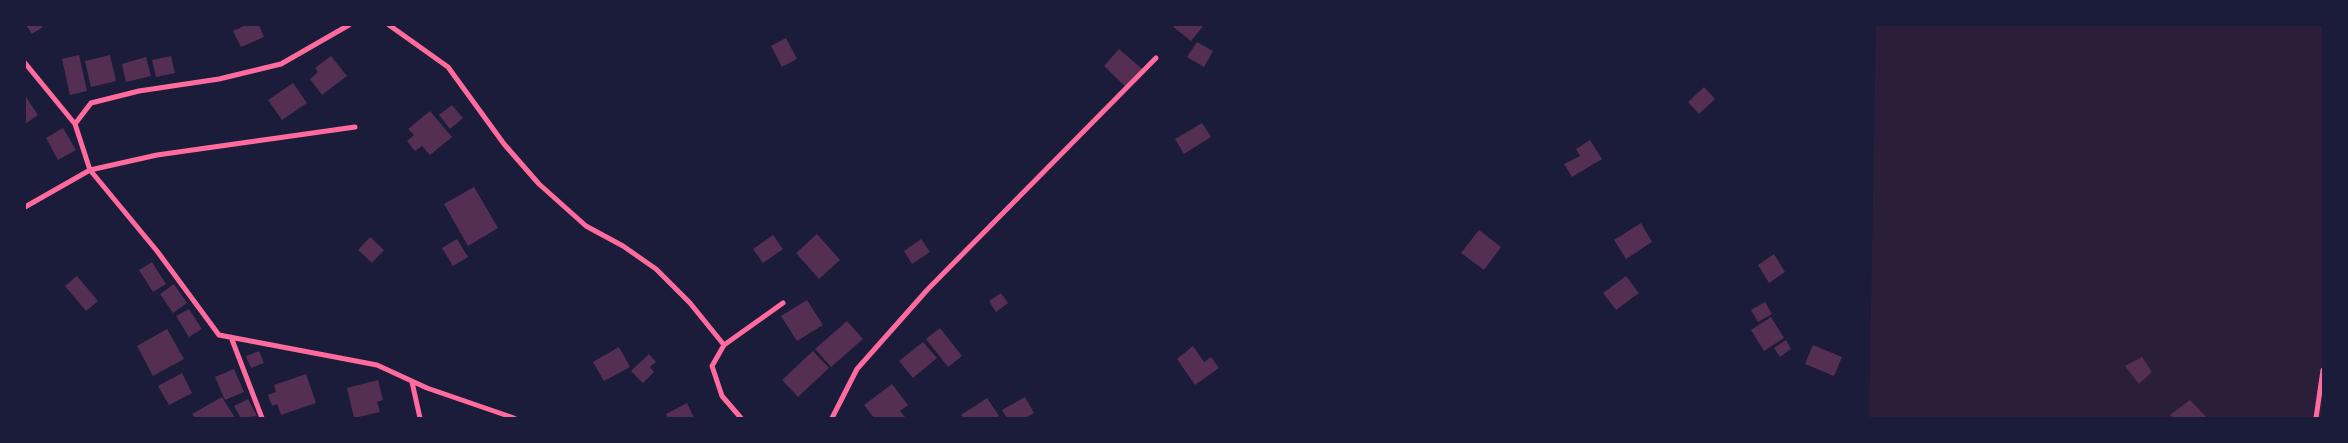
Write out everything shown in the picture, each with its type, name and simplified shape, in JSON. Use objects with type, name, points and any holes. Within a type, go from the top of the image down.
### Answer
[{"type":"street","points":[[76,124],[91,103],[139,91],[219,79],[281,64],[348,25]]},
{"type":"street","points":[[389,25],[448,67],[504,144],[539,184],[586,226],[623,246],[656,269],[690,303],[724,345]]},
{"type":"street","points":[[832,418],[857,369],[928,289],[1156,58]]},
{"type":"street","points":[[25,63],[76,124],[90,170],[157,251],[219,335],[377,365],[412,382],[514,418]]},
{"type":"street","points":[[25,206],[90,170],[157,155],[355,127]]},
{"type":"street","points":[[741,418],[722,396],[712,366],[724,345],[782,304]]},
{"type":"street","points":[[231,338],[262,418]]},
{"type":"street","points":[[2316,418],[2323,370]]},
{"type":"street","points":[[412,382],[420,418]]},
{"type":"shaded area","points":[[1876,25],[2323,25],[2323,418],[1869,418]]},
{"type":"building","points":[[26,25],[42,25],[43,27],[32,34]]},
{"type":"building","points":[[246,25],[259,25],[264,37],[241,47],[233,31]]},
{"type":"building","points":[[1171,25],[1204,25],[1191,41]]},
{"type":"building","points":[[786,38],[797,59],[782,67],[771,46]]},
{"type":"building","points":[[1197,42],[1213,51],[1204,67],[1187,57]]},
{"type":"building","points":[[1119,49],[1142,69],[1126,87],[1104,66]]},
{"type":"building","points":[[79,55],[87,91],[70,95],[62,59]]},
{"type":"building","points":[[110,55],[116,81],[91,87],[85,61]]},
{"type":"building","points":[[171,56],[175,73],[156,77],[152,60]]},
{"type":"building","points":[[331,56],[347,76],[322,95],[310,79],[318,72],[315,68]]},
{"type":"building","points":[[146,57],[151,76],[126,82],[122,64]]},
{"type":"building","points":[[293,83],[307,103],[282,120],[268,100]]},
{"type":"building","points":[[1704,87],[1715,99],[1699,114],[1688,102]]},
{"type":"building","points":[[25,98],[38,115],[25,124]]},
{"type":"building","points":[[452,105],[463,118],[450,129],[439,115]]},
{"type":"building","points":[[430,111],[452,137],[430,155],[422,146],[415,151],[407,141],[414,135],[408,129]]},
{"type":"building","points":[[1202,123],[1211,137],[1184,154],[1175,139]]},
{"type":"building","points":[[63,128],[76,150],[58,160],[46,138]]},
{"type":"building","points":[[1590,140],[1602,159],[1572,177],[1564,164],[1580,156],[1576,149]]},
{"type":"building","points":[[474,187],[498,228],[468,246],[444,204]]},
{"type":"building","points":[[1641,223],[1652,242],[1626,259],[1614,240]]},
{"type":"building","points":[[1479,230],[1501,247],[1484,270],[1461,253]]},
{"type":"building","points":[[817,234],[840,260],[819,279],[796,253]]},
{"type":"building","points":[[773,235],[783,249],[763,263],[753,249]]},
{"type":"building","points":[[370,237],[384,250],[372,263],[358,250]]},
{"type":"building","points":[[457,239],[468,257],[453,266],[442,248]]},
{"type":"building","points":[[921,239],[930,252],[912,264],[904,251]]},
{"type":"building","points":[[1774,254],[1785,272],[1769,283],[1758,265]]},
{"type":"building","points":[[152,262],[166,284],[153,292],[139,270]]},
{"type":"building","points":[[77,276],[98,301],[86,311],[65,286]]},
{"type":"building","points":[[1626,276],[1639,293],[1616,310],[1603,293]]},
{"type":"building","points":[[174,284],[187,303],[173,313],[160,294]]},
{"type":"building","points":[[1001,293],[1008,303],[996,312],[989,301]]},
{"type":"building","points":[[807,300],[823,325],[797,341],[781,316]]},
{"type":"building","points":[[1765,302],[1772,314],[1758,322],[1751,310]]},
{"type":"building","points":[[189,309],[202,329],[189,337],[176,316]]},
{"type":"building","points":[[1771,317],[1784,338],[1764,351],[1751,330]]},
{"type":"building","points":[[847,321],[863,339],[831,367],[815,349]]},
{"type":"building","points":[[940,328],[962,356],[948,367],[926,339]]},
{"type":"building","points":[[167,329],[184,359],[153,376],[137,346]]},
{"type":"building","points":[[1786,340],[1791,349],[1780,357],[1774,348]]},
{"type":"building","points":[[923,342],[937,358],[913,378],[899,361]]},
{"type":"building","points":[[1813,345],[1842,357],[1834,376],[1805,364]]},
{"type":"building","points":[[1193,346],[1204,362],[1211,357],[1219,368],[1195,385],[1177,359]]},
{"type":"building","points":[[619,347],[630,367],[604,381],[593,362]]},
{"type":"building","points":[[259,351],[264,363],[251,368],[246,356]]},
{"type":"building","points":[[813,351],[829,368],[798,397],[782,380]]},
{"type":"building","points":[[649,354],[656,362],[650,367],[654,372],[643,383],[631,371]]},
{"type":"building","points":[[2142,357],[2152,372],[2139,384],[2125,366]]},
{"type":"building","points":[[234,369],[244,392],[225,400],[215,377]]},
{"type":"building","points":[[182,373],[192,393],[169,405],[158,386]]},
{"type":"building","points":[[306,374],[316,403],[281,415],[277,404],[272,406],[268,395],[276,392],[274,385]]},
{"type":"building","points":[[378,380],[383,400],[377,402],[380,412],[354,418],[347,388]]},
{"type":"building","points":[[892,384],[908,405],[900,411],[906,418],[874,418],[864,405]]},
{"type":"building","points":[[222,397],[235,418],[195,418],[192,414]]},
{"type":"building","points":[[1025,397],[1034,413],[1025,418],[1007,418],[1002,410]]},
{"type":"building","points":[[987,398],[999,416],[996,418],[964,418],[961,415]]},
{"type":"building","points":[[248,399],[257,416],[241,418],[234,406]]},
{"type":"building","points":[[2190,400],[2207,418],[2173,418],[2170,415]]},
{"type":"building","points":[[687,403],[694,418],[668,418],[666,414]]}]
